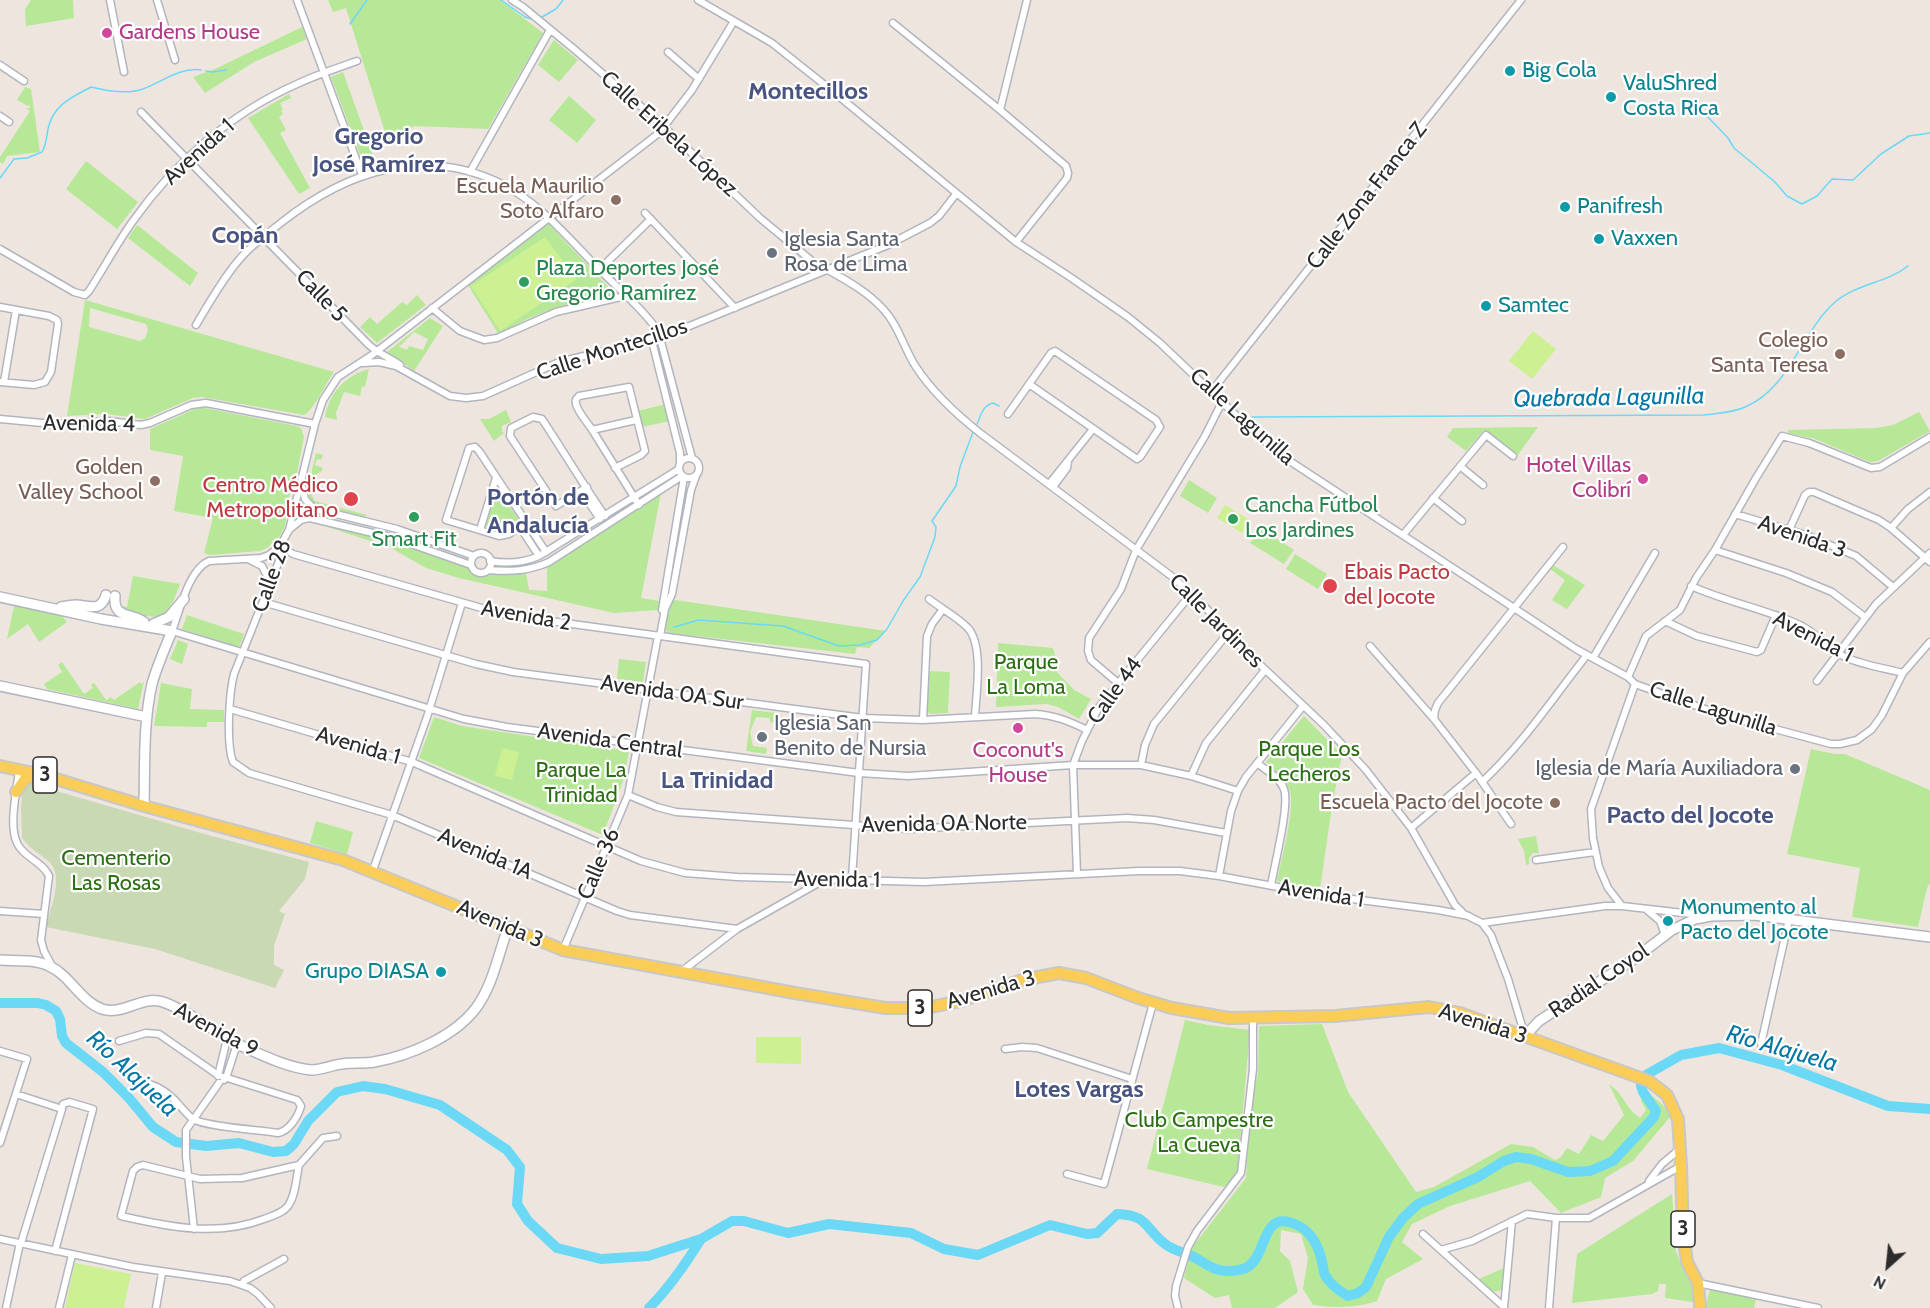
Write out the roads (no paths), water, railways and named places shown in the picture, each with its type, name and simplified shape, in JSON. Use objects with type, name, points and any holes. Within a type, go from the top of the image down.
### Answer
[{"type":"main road","name":"Avenida 3","points":[[0,767],[43,775],[144,806],[325,854],[372,870],[563,950],[898,1009],[951,1004],[1022,980],[1043,975],[1069,974],[1153,1003],[1229,1018],[1335,1016],[1438,1008],[1460,1013],[1645,1080],[1664,1092],[1673,1104],[1678,1119],[1685,1251],[1687,1262],[1698,1283],[1700,1308]]},
{"type":"main road","points":[[0,767],[12,774],[16,792]]},
{"type":"main road","points":[[16,792],[27,777],[43,775]]},
{"type":"street","points":[[111,0],[124,72]]},
{"type":"street","points":[[157,0],[175,60]]},
{"type":"street","points":[[297,0],[362,175]]},
{"type":"street","name":"Calle Eribela López","points":[[512,0],[664,127],[760,218],[826,270]]},
{"type":"street","name":"Calle Lagunilla","points":[[698,0],[757,34],[799,64],[1016,242],[1128,317],[1161,343],[1279,454],[1543,629],[1628,677],[1635,684],[1719,714],[1831,744],[1840,744],[1857,740],[1872,729],[1903,673],[1930,642]]},
{"type":"street","points":[[1000,110],[1027,0]]},
{"type":"street","name":"Calle Zona Franca Z","points":[[1211,392],[1521,0]]},
{"type":"street","name":"Calle 28","points":[[236,765],[230,749],[232,680],[279,561],[280,546],[289,530],[319,409],[333,383],[345,371],[380,351],[548,217],[636,152],[664,127],[699,79],[734,21]]},
{"type":"street","points":[[893,23],[1068,168],[1067,178],[1016,242]]},
{"type":"street","points":[[470,172],[550,30]]},
{"type":"street","points":[[668,52],[699,79]]},
{"type":"street","name":"Avenida 1","points":[[0,249],[74,292],[85,295],[133,220],[157,189],[211,137],[238,117],[295,84],[357,62]]},
{"type":"street","points":[[0,65],[24,81]]},
{"type":"street","name":"Calle 5","points":[[141,112],[263,237],[380,351],[405,370]]},
{"type":"street","points":[[0,116],[9,122]]},
{"type":"street","points":[[196,325],[220,285],[239,260],[263,237],[308,203],[362,175],[388,168],[438,166],[470,172],[515,192],[548,217],[657,329],[661,338],[692,458],[699,467],[691,490],[672,594],[665,609],[658,636]]},
{"type":"street","name":"Calle Montecillos","points":[[357,364],[379,362],[405,370],[441,393],[458,398],[476,398],[496,392],[559,362],[661,338],[888,244],[939,216],[956,194]]},
{"type":"street","points":[[645,213],[735,308]]},
{"type":"street","points":[[599,270],[651,219]]},
{"type":"street","name":"Calle Jardines","points":[[826,270],[871,298],[886,312],[916,367],[953,410],[980,433],[1174,578],[1265,670],[1324,725],[1366,770],[1411,828],[1448,895],[1459,910],[1482,923]]},
{"type":"street","points":[[432,308],[460,331],[484,340],[502,336],[556,312],[626,296]]},
{"type":"street","points":[[0,307],[49,316],[57,320],[51,372],[45,382],[34,385],[2,382],[16,310]]},
{"type":"street","points":[[652,341],[680,453],[681,472],[658,636]]},
{"type":"street","points":[[1008,414],[1029,384],[1053,352],[1057,351],[1156,420],[1160,427],[1140,458],[1134,458],[1029,384]]},
{"type":"street","points":[[615,468],[645,452],[629,387],[579,396],[576,405],[615,468],[639,505]]},
{"type":"street","name":"Avenida 4","points":[[0,419],[53,424],[110,421],[141,425],[198,402],[315,424]]},
{"type":"street","points":[[1118,683],[1095,664],[1088,651],[1089,638],[1121,589],[1136,550],[1205,436],[1222,402]]},
{"type":"street","points":[[311,442],[308,429],[300,420],[311,417],[319,409]]},
{"type":"street","points":[[584,489],[556,506],[510,436],[509,430],[533,417],[538,417],[603,517]]},
{"type":"street","points":[[592,430],[636,420]]},
{"type":"street","points":[[1051,485],[1063,465],[1093,429]]},
{"type":"street","points":[[1403,535],[1486,435],[1513,456]]},
{"type":"street","points":[[1628,677],[1646,636],[1680,610],[1691,586],[1715,550],[1782,436],[1809,443],[1867,467],[1880,467],[1930,436]]},
{"type":"street","points":[[523,525],[504,536],[446,520],[466,452],[471,446],[479,452],[496,478],[523,525],[539,556]]},
{"type":"street","points":[[474,556],[471,565],[478,573],[488,570],[510,572],[539,566],[639,505],[681,472],[686,458],[692,458]]},
{"type":"street","points":[[1460,466],[1484,485]]},
{"type":"street","points":[[681,472],[689,478],[696,476]]},
{"type":"street","points":[[490,561],[512,563],[527,561],[539,556],[634,497],[681,472]]},
{"type":"street","points":[[480,530],[496,478]]},
{"type":"street","points":[[301,482],[305,499],[313,508]]},
{"type":"street","points":[[1789,530],[1805,495],[1814,492],[1879,520],[1928,557],[1893,587],[1865,617],[1817,681]]},
{"type":"street","points":[[1891,528],[1908,509],[1930,492]]},
{"type":"street","points":[[1433,498],[1462,521]]},
{"type":"street","points":[[295,506],[313,508],[397,529],[474,556],[482,554],[490,561],[488,570]]},
{"type":"street","points":[[295,506],[310,518],[394,538],[471,565]]},
{"type":"street","name":"Avenida 3","points":[[1735,514],[1789,530],[1856,556],[1893,587]]},
{"type":"street","points":[[289,530],[301,520],[310,518]]},
{"type":"street","points":[[523,525],[546,552]]},
{"type":"street","points":[[574,535],[580,543]]},
{"type":"street","points":[[436,552],[439,544]]},
{"type":"street","points":[[144,806],[147,717],[152,685],[170,627],[192,578],[198,568],[209,561],[265,556],[280,546]]},
{"type":"street","name":"Avenida 2","points":[[280,546],[293,554],[514,617],[866,664],[863,718]]},
{"type":"street","points":[[1434,719],[1438,703],[1563,547]]},
{"type":"street","points":[[1715,550],[1786,573],[1832,592],[1865,617]]},
{"type":"street","points":[[1482,782],[1498,768],[1590,657],[1655,554]]},
{"type":"street","points":[[247,559],[262,566],[270,582]]},
{"type":"street","name":"Avenida 1","points":[[1691,586],[1727,601],[1776,615],[1808,629],[1844,657],[1903,673]]},
{"type":"street","name":"Calle 44","points":[[1077,874],[1073,765],[1087,730],[1099,707],[1191,594]]},
{"type":"street","points":[[110,596],[107,614],[112,618],[170,627]]},
{"type":"street","points":[[64,609],[76,605],[96,608],[110,596]]},
{"type":"street","points":[[110,596],[118,611],[140,618],[159,636],[161,658]]},
{"type":"street","name":"Avenida Central","points":[[0,597],[170,627],[242,653],[464,719],[495,725],[859,773],[908,776],[1073,765],[1141,765],[1191,776],[1238,791]]},
{"type":"street","points":[[147,624],[169,617],[184,599]]},
{"type":"street","points":[[929,599],[962,623],[974,638],[977,656],[975,717]]},
{"type":"street","name":"Avenida 0A Sur","points":[[262,602],[513,672],[863,718],[923,720],[1050,715],[1087,730]]},
{"type":"street","points":[[372,870],[430,709],[462,603]]},
{"type":"street","points":[[923,720],[927,636],[932,624],[943,609]]},
{"type":"street","name":"Avenida Central","points":[[87,613],[107,614],[147,624]]},
{"type":"street","points":[[1665,621],[1698,636],[1757,652],[1761,650],[1776,615]]},
{"type":"street","points":[[1141,765],[1145,745],[1154,724],[1228,633]]},
{"type":"street","name":"Calle 36","points":[[563,950],[628,795],[658,636]]},
{"type":"street","points":[[1370,646],[1434,719],[1476,773],[1511,824]]},
{"type":"street","points":[[1191,776],[1206,742],[1265,670]]},
{"type":"street","points":[[1622,906],[1608,888],[1595,852],[1591,827],[1593,802],[1635,684]]},
{"type":"street","points":[[0,686],[147,717]]},
{"type":"street","points":[[1219,876],[1226,833],[1238,791],[1257,763],[1303,706]]},
{"type":"street","name":"Avenida 1","points":[[230,709],[411,762],[641,861],[677,871],[716,876],[924,882],[1160,870],[1219,876],[1344,899],[1469,916]]},
{"type":"street","points":[[852,879],[863,718]]},
{"type":"street","points":[[1257,763],[1279,781],[1286,795],[1270,886]]},
{"type":"street","name":"Avenida 1A","points":[[236,765],[249,773],[392,815],[626,914],[737,929]]},
{"type":"street","points":[[19,769],[15,840],[25,853],[41,864],[49,876],[41,936],[44,951],[52,966]]},
{"type":"street","points":[[1411,828],[1476,773]]},
{"type":"street","name":"Avenida 0A Norte","points":[[628,795],[676,812],[855,826],[921,829],[1141,818],[1226,833]]},
{"type":"street","points":[[1536,860],[1595,852]]},
{"type":"street","points":[[790,879],[796,887],[793,896]]},
{"type":"street","points":[[682,972],[737,929],[825,880]]},
{"type":"street","points":[[1438,910],[1447,905],[1448,895]]},
{"type":"street","points":[[1525,1036],[1521,1017],[1500,957],[1491,935],[1482,923],[1605,906],[1711,916]]},
{"type":"street","points":[[1645,909],[1660,921],[1665,935]]},
{"type":"street","points":[[0,911],[44,914]]},
{"type":"street","name":"Radial Coyol","points":[[1525,1036],[1539,1021],[1634,959],[1681,922],[1699,915],[1744,913],[1928,937]]},
{"type":"street","name":"Radial Coyol","points":[[1675,928],[1695,919],[1711,916],[1763,916]]},
{"type":"street","points":[[1761,1044],[1789,919]]},
{"type":"street","points":[[713,926],[718,932],[716,944]]},
{"type":"street","name":"Avenida 9","points":[[52,966],[101,1008],[116,1010],[149,1000],[158,1001],[172,1006],[237,1044],[292,1065],[307,1069],[320,1069],[344,1063],[376,1062],[410,1051],[433,1041],[466,1018],[486,992],[508,928]]},
{"type":"street","points":[[35,963],[42,959],[44,951]]},
{"type":"street","points":[[0,960],[52,966]]},
{"type":"street","points":[[1067,1174],[1104,1184],[1153,1003]]},
{"type":"street","points":[[1178,1308],[1175,1296],[1188,1247],[1197,1231],[1241,1173],[1253,1070],[1253,1018]]},
{"type":"street","points":[[119,1041],[146,1033],[159,1034],[221,1078],[297,1100],[301,1106],[300,1111],[284,1132],[206,1123],[192,1119],[165,1092],[154,1085],[145,1083]]},
{"type":"street","points":[[221,1078],[227,1039]]},
{"type":"street","points":[[194,1229],[186,1156],[188,1126],[221,1078],[237,1044]]},
{"type":"street","points":[[1005,1049],[1037,1048],[1132,1079]]},
{"type":"street","points":[[0,1051],[27,1059],[0,1143]]},
{"type":"street","points":[[15,1094],[62,1107]]},
{"type":"street","points":[[6,1308],[20,1243],[62,1107],[69,1102],[93,1109],[55,1251]]},
{"type":"street","points":[[299,1165],[233,1179],[188,1178],[143,1165],[134,1171],[121,1216],[163,1226],[194,1229],[237,1228],[282,1212],[292,1199],[299,1165],[323,1138],[337,1136]]},
{"type":"street","points":[[1644,1186],[1662,1164],[1681,1148]]},
{"type":"street","points":[[1441,1250],[1472,1241],[1527,1214],[1556,1218],[1589,1218],[1682,1166]]},
{"type":"street","points":[[1549,1308],[1556,1218]]},
{"type":"street","points":[[1504,1307],[1512,1221]]},
{"type":"street","points":[[1423,1234],[1504,1307]]},
{"type":"street","points":[[0,1239],[162,1273],[242,1285],[258,1294],[271,1308]]},
{"type":"street","points":[[59,1308],[72,1255]]},
{"type":"street","points":[[242,1285],[244,1281],[284,1259]]},
{"type":"street","points":[[156,1308],[162,1273]]},
{"type":"street","points":[[1698,1283],[1818,1308]]},
{"type":"street","points":[[0,1294],[9,1296]]},
{"type":"waterway","points":[[350,24],[367,0]]},
{"type":"waterway","points":[[501,0],[525,17],[532,19]]},
{"type":"waterway","points":[[542,17],[556,9],[563,0]]},
{"type":"waterway","points":[[0,178],[14,159],[27,158],[42,152],[52,117],[56,111],[66,101],[91,87],[117,92],[137,91],[178,73],[201,70]]},
{"type":"waterway","points":[[206,71],[226,70]]},
{"type":"waterway","points":[[1706,115],[1728,138],[1734,148],[1775,182],[1787,196],[1802,204],[1817,196],[1832,179],[1853,180],[1881,154],[1909,136],[1930,133]]},
{"type":"waterway","name":"Quebrada Lagunilla","points":[[1252,417],[1704,415],[1735,410],[1760,398],[1773,387],[1822,316],[1834,303],[1851,292],[1900,272],[1908,266]]},
{"type":"waterway","name":"Quebrada Lagunilla","points":[[977,424],[987,406],[993,403],[999,406]]},
{"type":"waterway","name":"Quebrada Lagunilla","points":[[674,627],[699,620],[783,626],[839,646],[860,645],[877,640],[887,629],[920,577],[935,537],[936,527],[932,521],[956,486],[960,467],[973,432]]},
{"type":"waterway","name":"Río Alajuela","points":[[0,1003],[38,1003],[56,1011],[66,1043],[103,1072],[153,1127],[176,1142],[206,1146],[239,1143],[273,1152],[286,1151],[294,1144],[308,1121],[337,1092],[363,1086],[385,1089],[440,1105],[507,1150],[520,1167],[517,1204],[528,1221],[557,1248],[601,1259],[648,1256],[701,1239],[732,1221],[744,1221],[788,1233],[829,1224],[911,1233],[944,1249],[978,1255],[1050,1225],[1087,1234],[1097,1233],[1117,1214],[1141,1220],[1158,1238],[1172,1248],[1214,1268],[1230,1271],[1249,1266],[1255,1260],[1271,1227],[1277,1222],[1285,1221],[1297,1225],[1310,1235],[1319,1251],[1327,1279],[1348,1296],[1366,1287],[1389,1237],[1403,1218],[1418,1204],[1516,1157],[1531,1159],[1568,1172],[1590,1171],[1613,1161],[1654,1117],[1656,1111],[1641,1086],[1646,1075],[1681,1055],[1719,1048],[1782,1065],[1888,1106],[1930,1109]]},
{"type":"waterway","points":[[649,1308],[677,1275],[701,1239]]},
{"type":"place","name":"Gardens House","points":[[107,33]]},
{"type":"place","name":"Big Cola","points":[[1510,71]]},
{"type":"place","name":"ValuShred Costa Rica","points":[[1611,97]]},
{"type":"place","name":"Escuela Maurilio Soto Alfaro","points":[[616,200]]},
{"type":"place","name":"Panifresh","points":[[1565,207]]},
{"type":"place","name":"Vaxxen","points":[[1599,239]]},
{"type":"place","name":"Iglesia Santa Rosa de Lima","points":[[772,253]]},
{"type":"place","name":"Plaza Deportes José Gregorio Ramírez","points":[[524,282]]},
{"type":"place","name":"Samtec","points":[[1486,306]]},
{"type":"place","name":"Colegio Santa Teresa","points":[[1840,354]]},
{"type":"place","name":"Hotel Villas Colibrí","points":[[1643,479]]},
{"type":"place","name":"Golden Valley School","points":[[155,481]]},
{"type":"place","name":"Centro Médico Metropolitano","points":[[351,499]]},
{"type":"place","name":"Smart Fit","points":[[414,517]]},
{"type":"place","name":"Cancha Fútbol Los Jardines","points":[[1233,519]]},
{"type":"place","name":"Ebais Pacto del Jocote","points":[[1330,586]]},
{"type":"place","name":"Coconut's House","points":[[1018,728]]},
{"type":"place","name":"Iglesia San Benito de Nursia","points":[[762,737]]},
{"type":"place","name":"Iglesia de María Auxiliadora","points":[[1795,769]]},
{"type":"place","name":"Escuela Pacto del Jocote","points":[[1555,803]]},
{"type":"place","name":"Monumento al Pacto del Jocote","points":[[1668,921]]},
{"type":"place","name":"Grupo DIASA","points":[[441,972]]},
{"type":"district","name":"Montecillos","points":[[808,92]]},
{"type":"district","name":"Gregorio José Ramírez","points":[[379,151]]},
{"type":"district","name":"Copán","points":[[245,236]]},
{"type":"district","name":"Portón de Andalucía","points":[[538,512]]},
{"type":"district","name":"La Trinidad","points":[[717,781]]},
{"type":"district","name":"Pacto del Jocote","points":[[1690,816]]},
{"type":"district","name":"Lotes Vargas","points":[[1079,1090]]},
{"type":"park label","name":"Parque La Loma","points":[[1026,676]]},
{"type":"park label","name":"Parque Los Lecheros","points":[[1309,762]]},
{"type":"park label","name":"Parque La Trinidad","points":[[581,784]]},
{"type":"park label","name":"Cementerio Las Rosas","points":[[116,872]]},
{"type":"park label","name":"Club Campestre La Cueva","points":[[1199,1134]]}]
